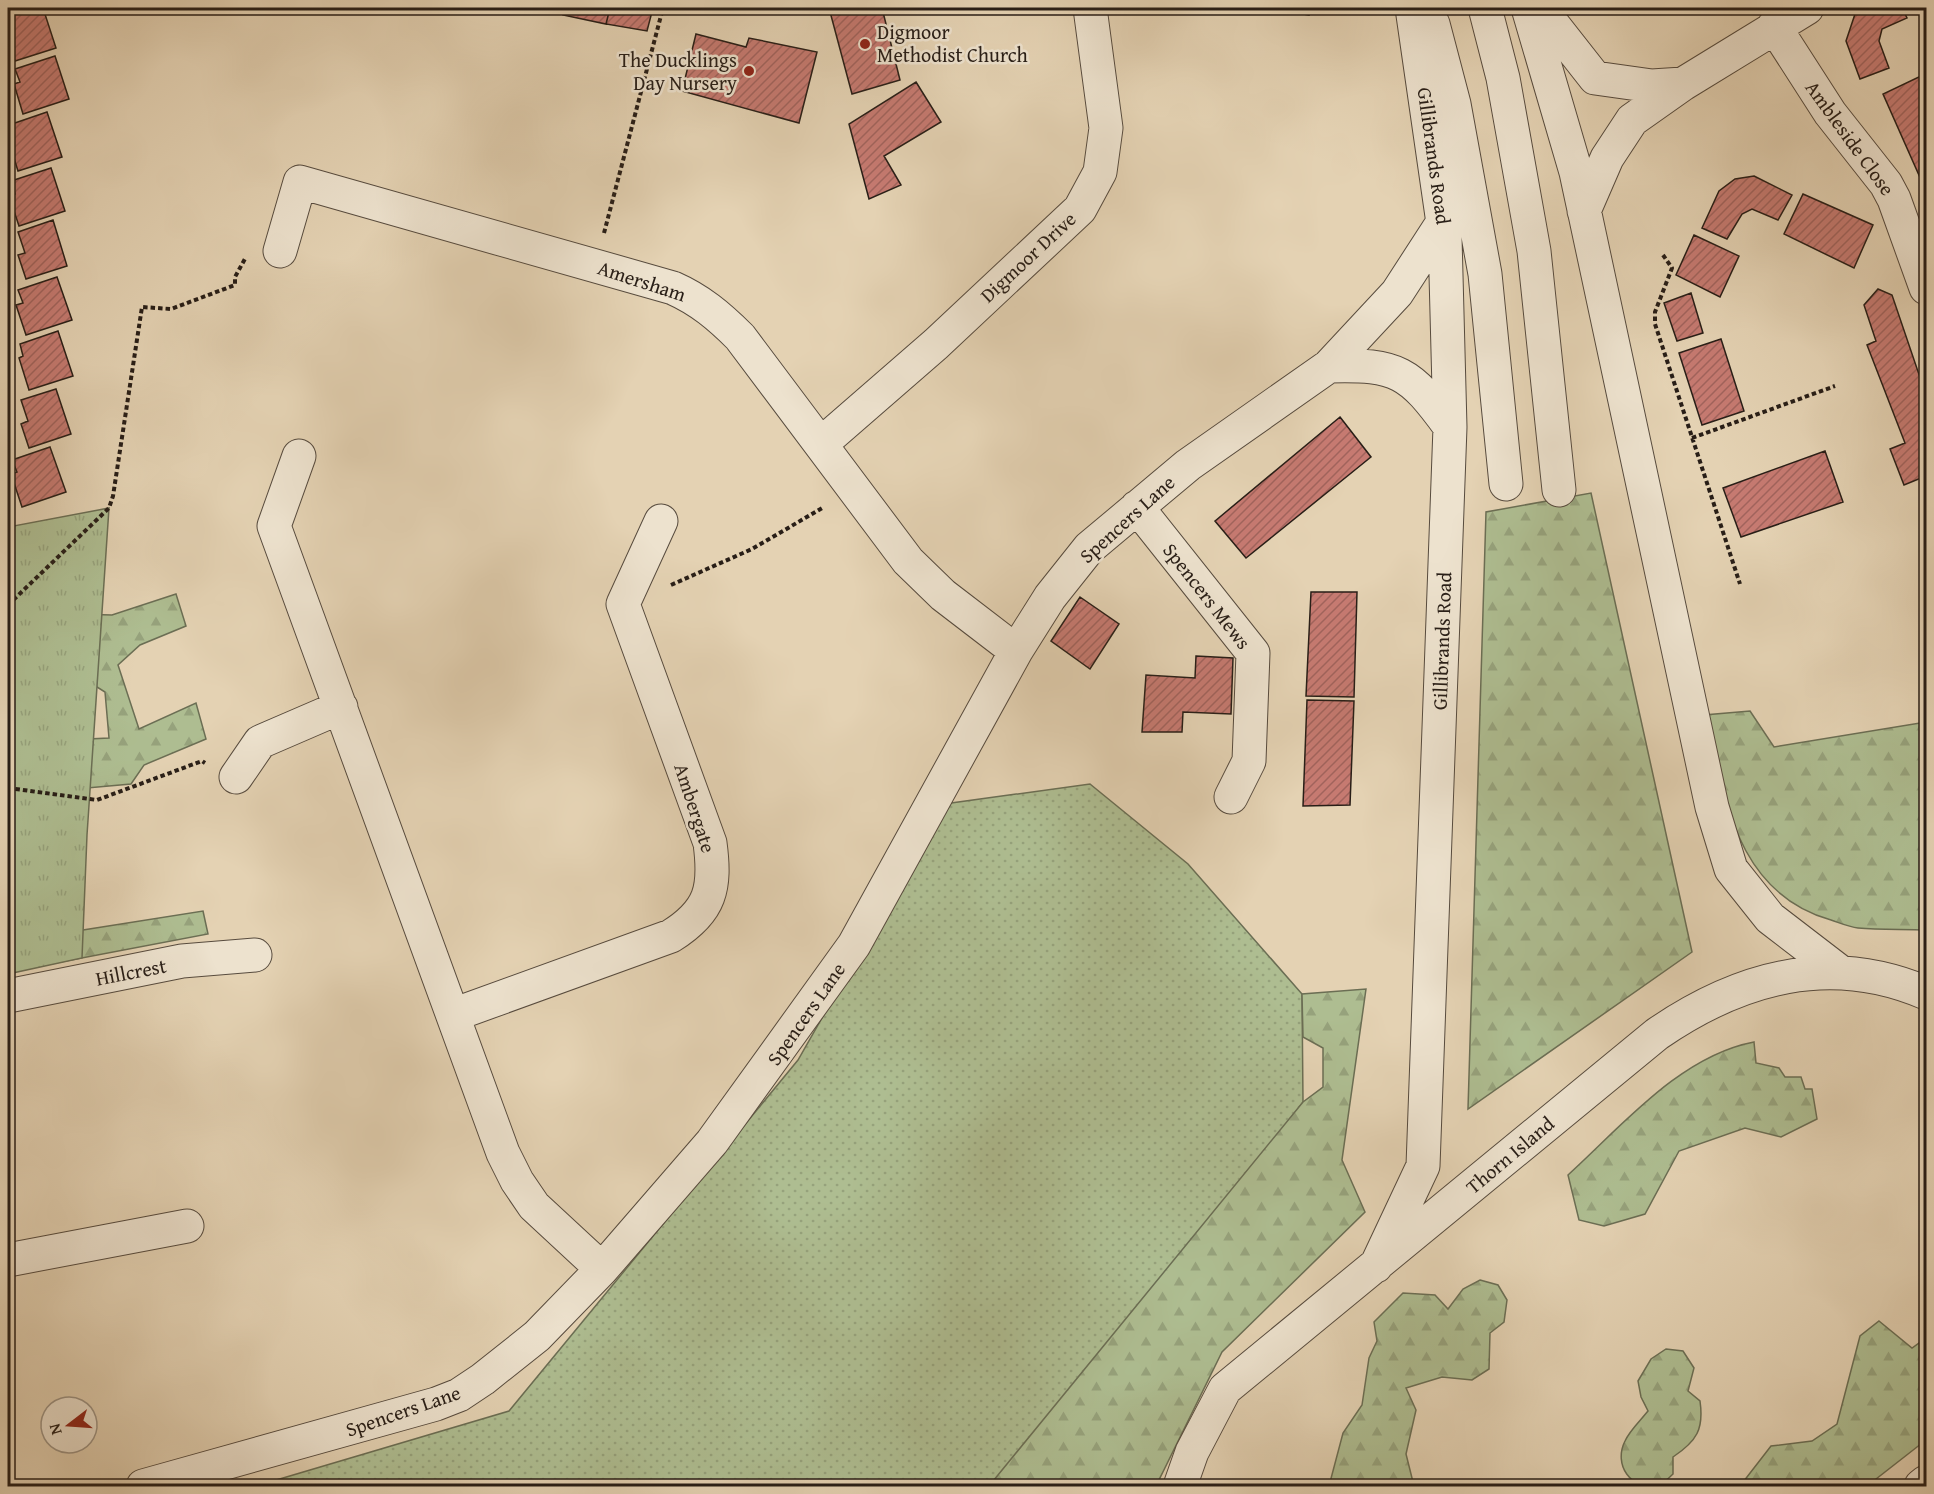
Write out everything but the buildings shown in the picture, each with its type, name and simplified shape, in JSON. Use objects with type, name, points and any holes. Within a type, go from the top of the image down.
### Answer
[{"type":"street","name":"Digmoor Drive","points":[[821,444],[936,344],[1080,209],[1100,172],[1106,128],[1090,8]]},
{"type":"street","name":"Gillibrands Road","points":[[1376,1266],[1423,1166],[1450,428],[1443,222],[1412,8]]},
{"type":"street","name":"Gillibrands Road","points":[[1429,8],[1454,104],[1485,274],[1506,484]]},
{"type":"street","points":[[1485,8],[1503,78],[1534,251],[1560,490]]},
{"type":"street","points":[[1528,8],[1576,172],[1712,807],[1731,869],[1770,918],[1839,971]]},
{"type":"street","points":[[1540,8],[1595,78],[1652,86],[1683,84]]},
{"type":"street","points":[[1584,211],[1607,158],[1632,120],[1683,84],[1774,26],[1807,8]]},
{"type":"street","name":"Ambleside Close","points":[[1774,26],[1824,104],[1886,184],[1894,199],[1926,288]]},
{"type":"street","name":"Amersham","points":[[280,251],[300,182],[673,288],[716,313],[740,337],[915,567],[943,595],[1016,651]]},
{"type":"street","name":"Spencers Lane","points":[[143,1486],[294,1446],[459,1395],[537,1336],[602,1269],[712,1142],[854,945],[1016,651],[1050,597],[1089,548],[1188,465],[1329,366],[1397,293],[1443,222]]},
{"type":"street","points":[[1329,366],[1368,365],[1400,373],[1424,391],[1450,428]]},
{"type":"street","points":[[299,456],[274,526],[503,1154],[517,1181],[534,1206],[602,1269]]},
{"type":"street","name":"Spencers Mews","points":[[1137,507],[1253,653],[1249,761],[1231,797]]},
{"type":"street","points":[[623,604],[660,521]]},
{"type":"street","name":"Ambergate","points":[[453,1014],[671,936],[693,922],[709,898],[713,871],[710,843],[623,604]]},
{"type":"street","points":[[236,777],[260,742],[340,707]]},
{"type":"street","name":"Hillcrest","points":[[8,996],[182,961],[255,955]]},
{"type":"street","name":"Thorn Island","points":[[1180,1486],[1192,1452],[1225,1389],[1657,1034],[1691,1010],[1780,977],[1839,971],[1911,981],[1926,993]]},
{"type":"street","points":[[8,1260],[187,1226]]},
{"type":"street","points":[[1921,1486],[1926,1482]]},
{"type":"path","points":[[596,266],[663,8]]},
{"type":"path","points":[[8,605],[109,508],[113,496],[142,307],[171,309],[235,285],[235,277],[247,256],[280,251]]},
{"type":"path","points":[[1663,255],[1672,268],[1655,312],[1655,324],[1740,584]]},
{"type":"path","points":[[1692,438],[1835,386]]},
{"type":"path","points":[[623,604],[752,549],[855,489]]},
{"type":"path","points":[[8,788],[97,800],[202,761],[236,777]]},
{"type":"green space","points":[[1591,493],[1692,952],[1468,1109],[1486,512]]},
{"type":"green space","points":[[109,508],[87,835],[82,958],[8,974],[8,527]]},
{"type":"green space","points":[[176,594],[186,626],[140,645],[118,665],[139,729],[196,703],[206,739],[144,765],[131,784],[87,788],[67,740],[109,738],[105,692],[89,682],[76,614],[112,615]]},
{"type":"green space","points":[[1750,711],[1774,747],[1920,723],[1926,726],[1926,930],[1858,928],[1831,920],[1799,907],[1774,888],[1755,865],[1728,809],[1704,715]]},
{"type":"green space","points":[[1090,784],[1188,864],[1302,994],[1303,1102],[1126,1339],[999,1486],[256,1486],[509,1411],[798,1060],[944,804]]},
{"type":"green space","points":[[203,911],[208,934],[8,972],[83,930]]},
{"type":"green space","points":[[1366,989],[1342,1160],[1365,1212],[1222,1352],[1156,1486],[989,1486],[1303,1102],[1323,1087],[1323,1048],[1303,1037],[1302,994]]},
{"type":"green space","points":[[1754,1042],[1756,1063],[1779,1068],[1785,1077],[1801,1077],[1805,1089],[1812,1089],[1817,1119],[1781,1137],[1745,1128],[1679,1151],[1645,1214],[1604,1226],[1579,1220],[1568,1175],[1631,1115],[1677,1077],[1727,1050]]},
{"type":"green space","points":[[1480,1280],[1498,1285],[1507,1300],[1504,1322],[1490,1333],[1489,1369],[1472,1380],[1442,1377],[1406,1388],[1416,1410],[1406,1454],[1414,1486],[1329,1486],[1343,1433],[1362,1405],[1369,1358],[1377,1341],[1374,1322],[1403,1293],[1435,1295],[1448,1309],[1463,1289]]},
{"type":"green space","points":[[1879,1321],[1912,1348],[1926,1338],[1926,1440],[1867,1486],[1740,1486],[1771,1446],[1812,1441],[1837,1424],[1860,1336]]},
{"type":"green space","points":[[1666,1349],[1683,1351],[1694,1368],[1688,1391],[1700,1401],[1700,1427],[1693,1440],[1673,1457],[1673,1474],[1660,1484],[1648,1486],[1633,1480],[1627,1474],[1621,1459],[1622,1450],[1630,1433],[1648,1411],[1641,1397],[1638,1381],[1651,1359]]},
{"type":"place","name":"Digmoor Methodist Church","points":[[865,44]]},
{"type":"place","name":"The Ducklings Day Nursery","points":[[749,71]]}]
